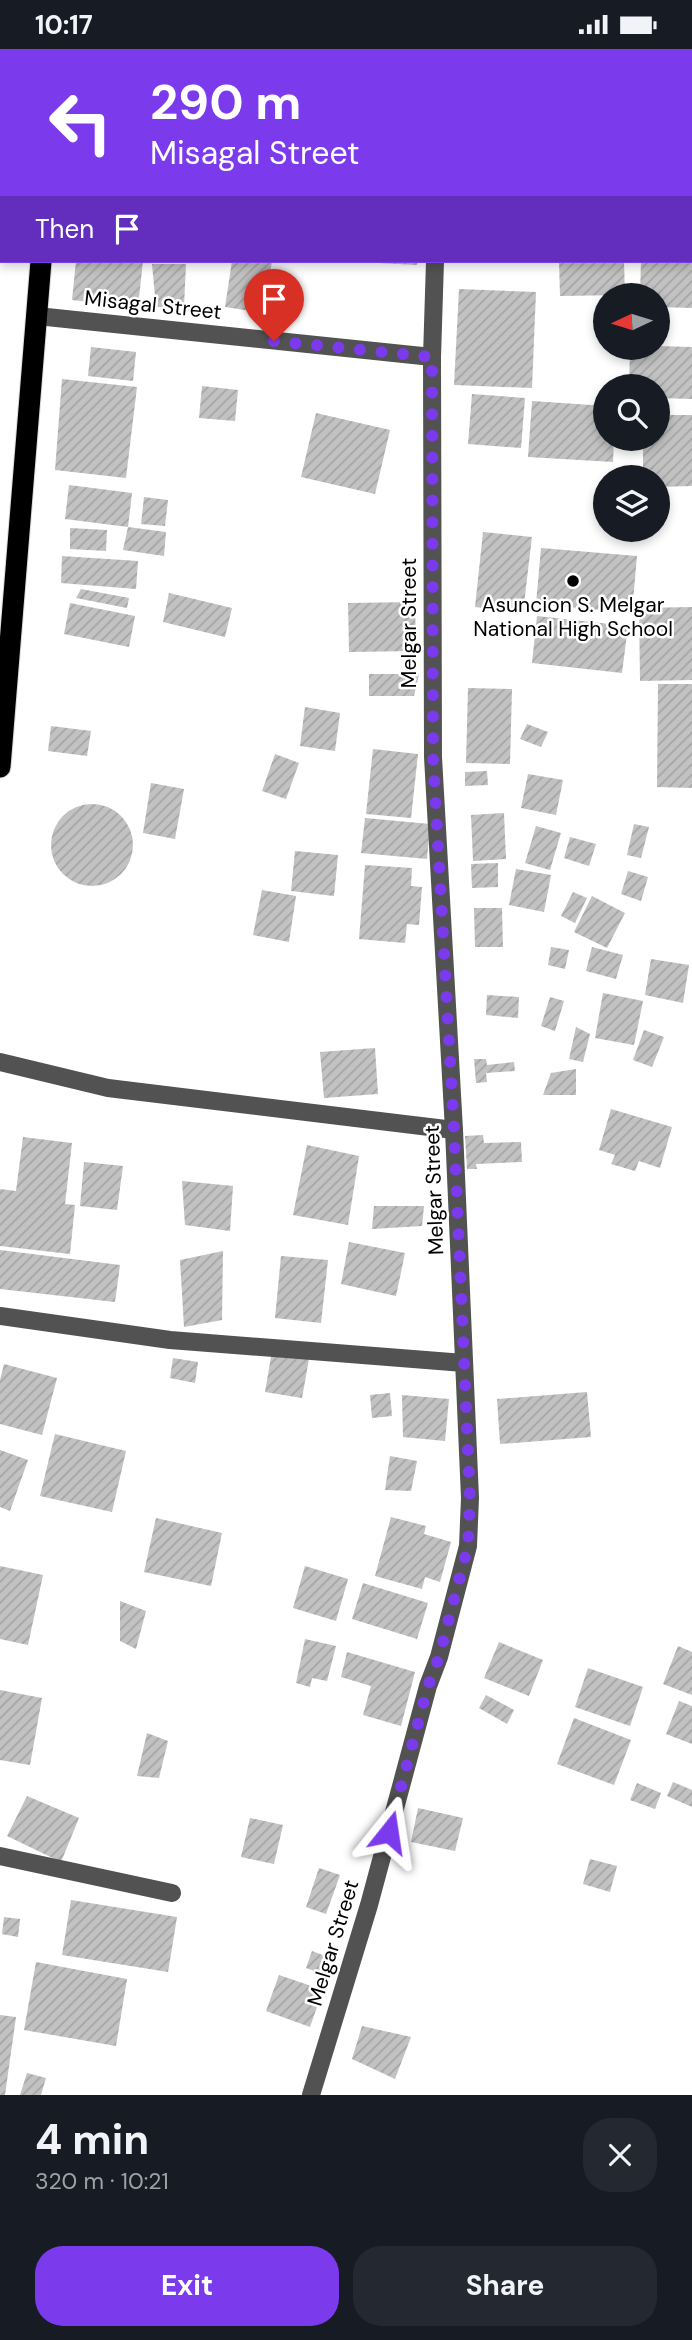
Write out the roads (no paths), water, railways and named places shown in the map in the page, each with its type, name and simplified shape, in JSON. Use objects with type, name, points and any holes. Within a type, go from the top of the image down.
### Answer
[{"type":"highway","points":[[0,768],[41,263]]},
{"type":"street","name":"Melgar Street","points":[[311,2095],[369,1905],[468,1546],[470,1498],[454,1130],[433,757],[432,357],[435,263]]},
{"type":"street","name":"Misagal Street","points":[[37,316],[432,357]]},
{"type":"street","points":[[0,1062],[108,1088],[454,1130]]},
{"type":"street","points":[[0,1316],[170,1340],[464,1363]]},
{"type":"street","points":[[0,1856],[172,1893]]},
{"type":"place","name":"Asuncion S. Melgar National High School","points":[[573,581]]}]
